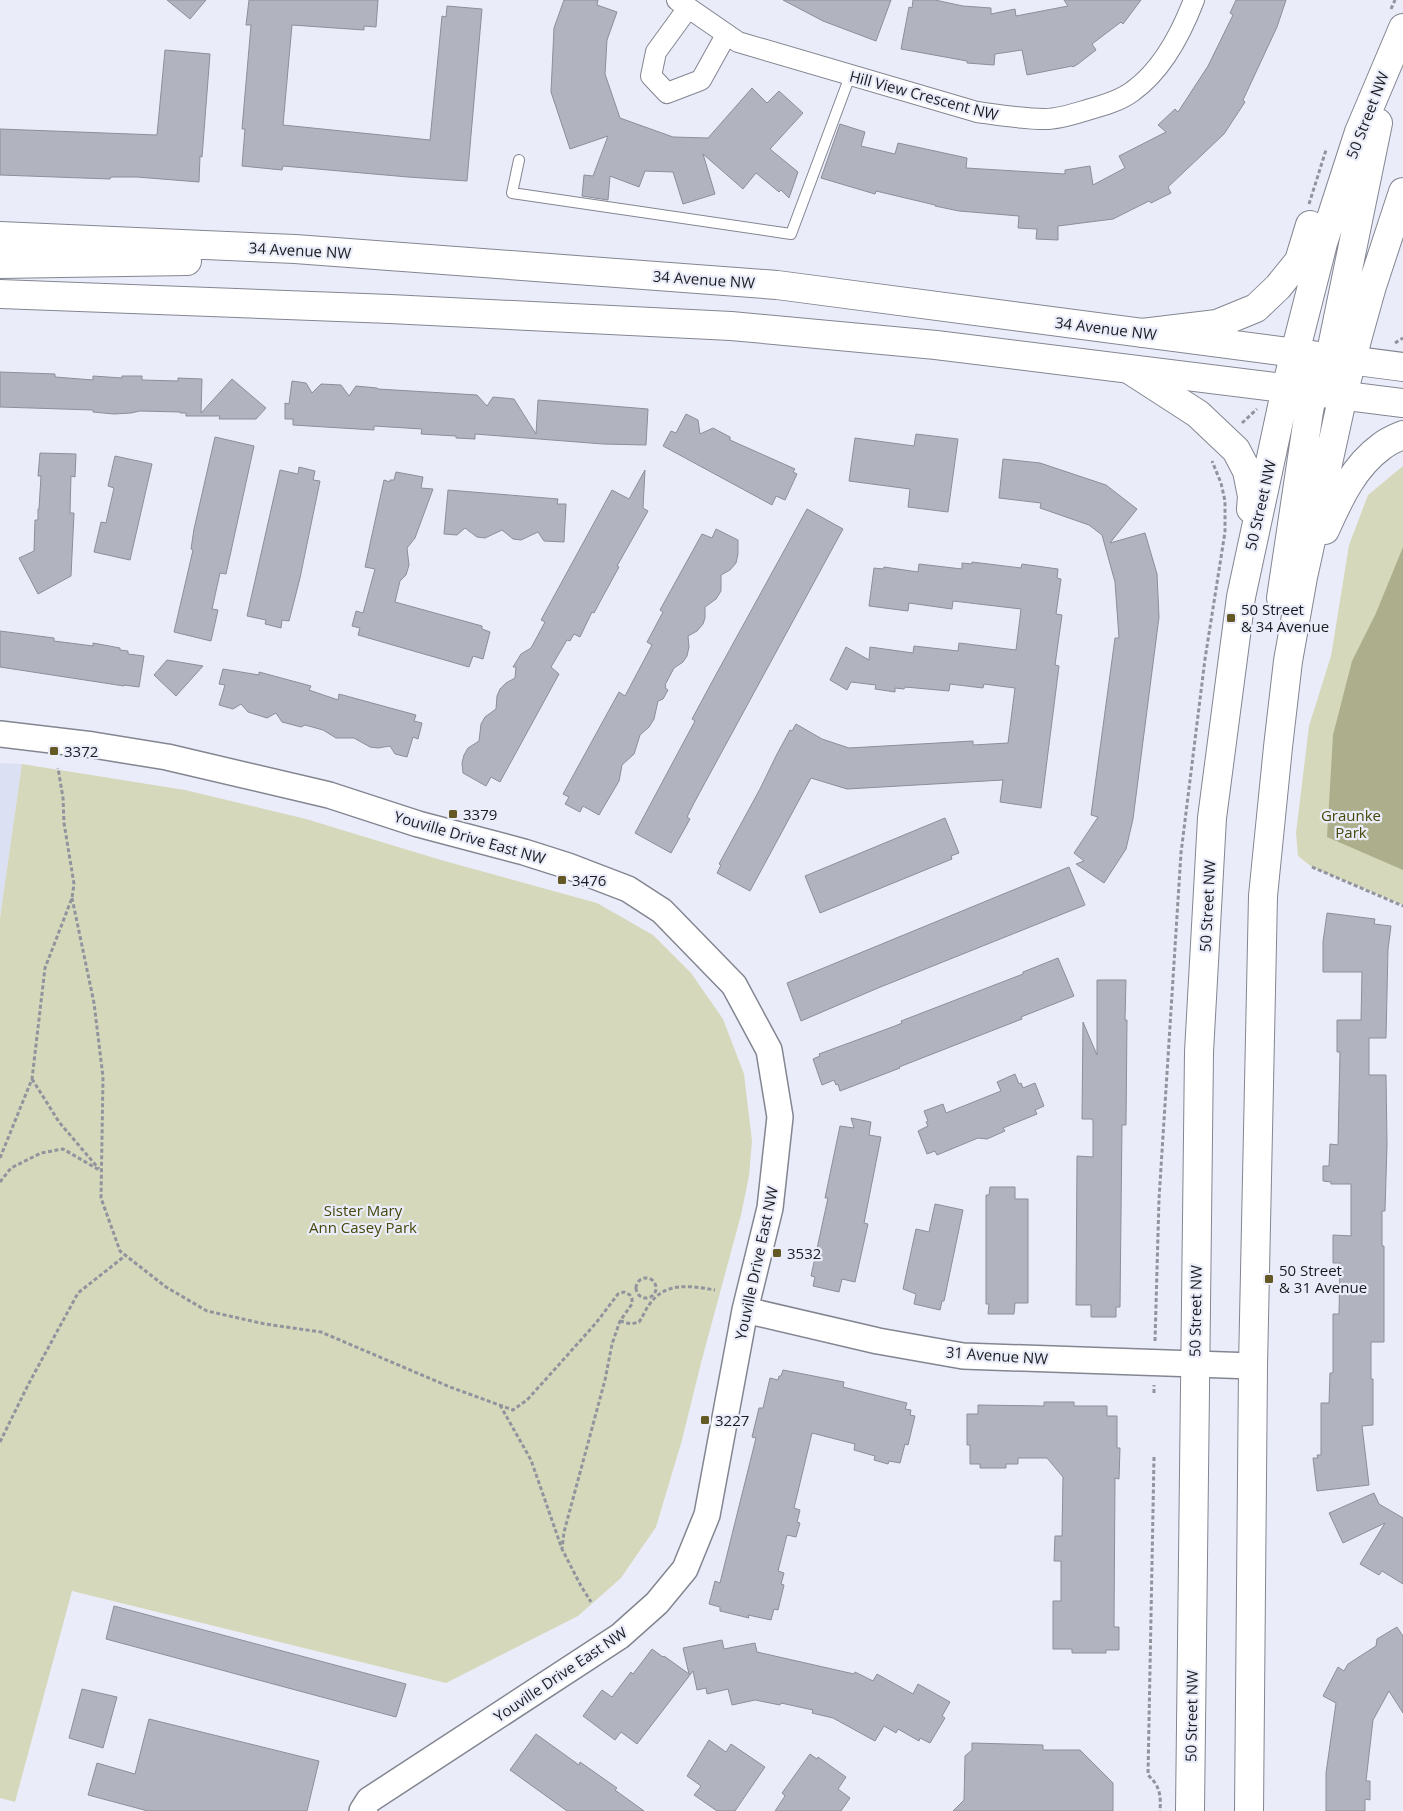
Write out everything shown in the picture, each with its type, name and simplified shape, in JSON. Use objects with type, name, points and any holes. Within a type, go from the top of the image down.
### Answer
[{"type":"main road","points":[[1142,333],[1217,324],[1256,308],[1278,287],[1299,261],[1332,153],[1351,110],[1375,71],[1403,11]]},
{"type":"main road","points":[[1249,1811],[1253,1366],[1263,896],[1288,661],[1303,577],[1343,395],[1341,359],[1380,111],[1403,28]]},
{"type":"main road","name":"50 Street NW","points":[[1190,1811],[1199,1052],[1212,818],[1241,597],[1286,388],[1323,243],[1359,132],[1403,28]]},
{"type":"main road","points":[[1341,359],[1372,286],[1400,202]]},
{"type":"main road","points":[[1400,202],[1403,256]]},
{"type":"main road","name":"34 Avenue NW","points":[[0,236],[295,249],[777,285],[1403,367]]},
{"type":"main road","points":[[0,264],[204,261],[295,249]]},
{"type":"main road","points":[[0,294],[371,308],[731,326],[936,345],[1403,403]]},
{"type":"main road","points":[[1278,747],[1275,643],[1307,420],[1313,391],[1295,352]]},
{"type":"main road","points":[[1130,370],[1198,414],[1236,450],[1247,471],[1252,496],[1250,553]]},
{"type":"main road","points":[[1303,577],[1341,495],[1356,471],[1382,445],[1403,435]]},
{"type":"street","name":"Hill View Crescent NW","points":[[726,35],[702,80],[667,93],[651,76],[656,52],[683,4],[738,42],[977,112],[1010,117],[1048,119],[1077,114],[1104,105],[1132,92],[1154,72],[1177,39],[1194,0]]},
{"type":"street","name":"Youville Drive East NW","points":[[0,734],[93,745],[167,758],[329,795],[418,824],[524,852],[568,866],[628,889],[662,912],[734,985],[769,1050],[780,1117],[770,1208],[745,1310],[707,1515],[685,1568],[657,1603],[620,1636],[369,1800],[362,1811]]},
{"type":"street","name":"31 Avenue NW","points":[[745,1310],[878,1340],[962,1356],[1253,1366]]},
{"type":"lane","points":[[519,160],[512,193],[791,234],[850,76]]},
{"type":"path","points":[[0,1158],[32,1078],[44,968],[72,898],[74,884],[64,823],[63,798],[58,768]]},
{"type":"path","points":[[1312,867],[1403,906]]},
{"type":"path","points":[[72,898],[94,1003],[103,1077],[101,1198],[120,1251],[166,1287],[207,1311],[265,1324],[321,1332],[450,1387],[513,1410],[527,1400],[596,1323],[618,1294],[624,1292],[630,1294],[632,1304],[620,1321],[612,1344],[564,1532],[562,1549]]},
{"type":"path","points":[[32,1078],[59,1122],[101,1171]]},
{"type":"path","points":[[0,1182],[11,1168],[34,1156],[64,1149],[101,1171]]},
{"type":"path","points":[[0,1442],[28,1384],[78,1292],[126,1255]]},
{"type":"path","points":[[620,1321],[631,1324],[639,1322],[655,1296],[656,1287],[648,1279],[639,1282],[637,1290],[640,1296],[648,1298],[655,1296],[670,1288],[680,1286],[715,1290]]},
{"type":"path","points":[[500,1404],[531,1460],[562,1549],[580,1586],[591,1602]]},
{"type":"path","points":[[1154,1457],[1148,1775],[1156,1781],[1161,1792],[1160,1811]]},
{"type":"shaded area","points":[[0,763],[22,764],[0,918]]},
{"type":"green space","name":"Graunke Park","points":[[1403,466],[1403,905],[1312,867],[1298,856],[1296,833],[1309,726],[1331,656],[1349,545],[1368,495]]},
{"type":"green space","points":[[1403,547],[1403,870],[1327,837],[1333,735],[1352,661],[1376,613]]},
{"type":"green space","name":"Sister Mary Ann Casey Park","points":[[22,764],[185,790],[306,819],[441,860],[597,903],[653,935],[691,973],[723,1019],[744,1074],[752,1141],[749,1176],[741,1215],[682,1440],[656,1527],[621,1578],[578,1616],[446,1683],[72,1591],[15,1802],[0,1798],[0,918]]},
{"type":"building","points":[[167,0],[206,0],[190,19]]},
{"type":"building","points":[[249,0],[378,0],[376,27],[364,26],[364,30],[292,25],[283,125],[430,140],[442,16],[446,17],[447,6],[482,9],[467,181],[283,166],[282,170],[242,166],[245,129],[242,129],[251,25],[246,25]]},
{"type":"building","points":[[564,0],[598,0],[597,5],[617,12],[607,40],[605,74],[620,118],[673,137],[708,138],[752,88],[767,103],[779,91],[803,113],[770,149],[798,172],[789,198],[781,190],[779,192],[756,173],[743,189],[703,154],[715,194],[683,204],[673,172],[645,171],[639,187],[610,176],[608,200],[582,196],[584,175],[593,176],[608,136],[570,149],[551,92],[554,28]]},
{"type":"building","points":[[783,0],[891,0],[876,41],[823,21]]},
{"type":"building","points":[[913,0],[935,0],[963,6],[991,8],[991,14],[1015,9],[1016,16],[1068,6],[1064,0],[1141,0],[1123,24],[1121,22],[1092,44],[1096,50],[1078,64],[1073,67],[1027,75],[1022,50],[995,54],[994,65],[967,63],[967,61],[901,49],[909,7],[912,8]]},
{"type":"building","points":[[1236,0],[1286,0],[1277,27],[1243,100],[1245,102],[1224,134],[1168,187],[1171,193],[1151,203],[1149,201],[1113,219],[1058,226],[1058,240],[1036,239],[1037,229],[1018,228],[1019,216],[959,211],[876,191],[875,194],[821,178],[840,124],[865,132],[861,146],[895,154],[898,143],[967,158],[966,168],[1065,174],[1065,170],[1090,166],[1093,185],[1125,168],[1119,156],[1166,132],[1158,125],[1175,109],[1178,112],[1208,66],[1233,15],[1230,13]]},
{"type":"building","points":[[165,50],[210,54],[199,182],[137,177],[111,177],[110,179],[0,175],[0,129],[157,135]]},
{"type":"building","points":[[0,372],[55,374],[55,377],[93,380],[93,376],[122,378],[122,376],[142,376],[142,380],[178,381],[178,378],[202,379],[201,413],[232,379],[266,408],[256,419],[219,419],[220,416],[186,416],[186,413],[180,412],[140,411],[114,414],[93,412],[93,410],[0,407]]},
{"type":"building","points":[[292,381],[306,383],[312,393],[321,384],[341,385],[349,396],[356,386],[477,395],[487,406],[493,397],[514,399],[536,434],[538,400],[648,409],[646,445],[603,444],[475,434],[475,439],[456,438],[456,436],[421,434],[422,429],[374,426],[374,430],[293,425],[293,419],[285,419],[285,403],[289,404]]},
{"type":"building","points":[[686,414],[698,420],[700,434],[713,428],[730,437],[730,440],[795,469],[793,472],[797,474],[785,500],[776,496],[772,505],[663,446],[671,431],[676,433]]},
{"type":"building","points":[[916,434],[958,439],[948,512],[908,507],[910,489],[849,481],[855,438],[914,446]]},
{"type":"building","points":[[215,437],[254,446],[226,574],[220,573],[212,609],[218,610],[211,641],[174,632],[193,550],[191,549],[194,529]]},
{"type":"building","points":[[40,453],[76,454],[75,477],[71,476],[70,513],[74,513],[71,576],[38,594],[19,558],[34,551],[35,520],[38,520],[39,509],[41,476],[38,476]]},
{"type":"building","points":[[115,456],[152,464],[130,560],[94,552],[101,522],[106,523],[114,488],[108,486]]},
{"type":"building","points":[[1003,459],[1040,463],[1106,485],[1137,509],[1110,543],[1145,533],[1157,574],[1159,617],[1133,819],[1126,849],[1104,883],[1076,864],[1084,861],[1074,853],[1098,817],[1091,815],[1115,638],[1119,638],[1115,582],[1102,535],[1089,525],[1040,508],[1041,503],[999,498]]},
{"type":"building","points":[[299,467],[315,471],[313,480],[320,481],[289,621],[282,620],[281,628],[265,624],[266,620],[247,616],[280,470],[298,474]]},
{"type":"building","points":[[645,470],[643,508],[648,511],[580,637],[574,634],[570,641],[567,640],[551,667],[559,674],[500,782],[491,777],[486,786],[463,773],[462,763],[464,755],[468,748],[479,741],[481,724],[485,717],[496,709],[497,696],[500,689],[515,678],[516,667],[513,667],[521,654],[531,648],[545,622],[541,620],[612,490],[629,499]]},
{"type":"building","points":[[396,472],[423,477],[421,488],[433,489],[415,538],[407,548],[409,565],[406,575],[400,581],[395,602],[482,626],[482,629],[490,632],[483,659],[473,656],[469,667],[358,635],[360,628],[352,626],[356,611],[363,613],[375,569],[365,567],[384,480],[390,482],[390,480],[394,480]]},
{"type":"building","points":[[448,490],[558,499],[557,504],[566,504],[564,542],[544,541],[538,532],[521,540],[513,539],[502,530],[485,538],[477,537],[465,528],[457,535],[444,534]]},
{"type":"building","points":[[807,509],[843,529],[694,803],[687,817],[690,819],[671,853],[635,833],[695,721],[692,719]]},
{"type":"building","points":[[716,529],[738,540],[736,563],[730,570],[721,575],[721,591],[716,599],[705,607],[703,624],[697,631],[688,636],[689,647],[687,656],[683,662],[674,668],[665,685],[665,688],[668,690],[663,699],[658,701],[654,719],[649,727],[640,735],[634,754],[622,765],[619,781],[599,815],[583,806],[580,812],[565,804],[569,797],[563,794],[619,692],[625,696],[652,645],[647,642],[663,612],[660,610],[702,534],[712,538]]},
{"type":"building","points":[[972,562],[1021,568],[1022,564],[1058,569],[1057,578],[1061,579],[1056,614],[1062,615],[1055,665],[1059,666],[1041,808],[1000,802],[1003,780],[847,789],[811,778],[750,891],[717,873],[721,865],[719,864],[776,756],[790,730],[792,731],[796,724],[822,739],[849,748],[973,741],[973,745],[1008,743],[1015,688],[984,684],[983,688],[950,684],[949,691],[905,687],[904,689],[895,688],[895,692],[875,689],[876,685],[851,682],[847,690],[830,680],[846,647],[869,660],[870,647],[913,653],[914,646],[958,651],[959,643],[1016,650],[1021,609],[953,601],[952,609],[909,603],[908,611],[869,606],[874,568],[883,569],[884,567],[918,572],[919,564],[962,569],[962,563],[972,564]]},
{"type":"building","points":[[0,631],[54,638],[54,641],[93,646],[93,643],[120,648],[120,650],[128,651],[128,654],[144,656],[139,687],[0,667]]},
{"type":"building","points":[[167,660],[203,666],[176,696],[154,675]]},
{"type":"building","points":[[223,669],[259,675],[259,672],[311,686],[309,690],[338,700],[339,694],[416,715],[414,721],[422,723],[418,739],[413,737],[407,757],[395,754],[390,746],[370,747],[354,738],[336,738],[323,730],[282,722],[276,713],[267,718],[248,712],[241,704],[233,709],[219,705],[225,685],[219,684]]},
{"type":"building","points":[[945,818],[959,853],[951,856],[952,859],[820,913],[805,876]]},
{"type":"building","points":[[1069,867],[1085,905],[801,1021],[787,983]]},
{"type":"building","points":[[1327,913],[1375,919],[1374,924],[1391,926],[1388,949],[1386,1038],[1369,1038],[1369,1075],[1386,1075],[1387,1144],[1385,1211],[1382,1211],[1384,1342],[1371,1342],[1373,1425],[1362,1426],[1369,1485],[1317,1491],[1313,1458],[1318,1458],[1317,1455],[1321,1455],[1321,1403],[1329,1403],[1330,1373],[1333,1373],[1333,1314],[1339,1314],[1340,1263],[1333,1263],[1333,1235],[1351,1236],[1351,1184],[1331,1184],[1331,1182],[1323,1181],[1323,1166],[1329,1166],[1330,1144],[1338,1145],[1340,1052],[1337,1052],[1337,1020],[1361,1020],[1362,972],[1323,972],[1323,942]]},
{"type":"building","points":[[1058,958],[1074,996],[1021,1017],[1022,1019],[840,1091],[838,1084],[836,1085],[834,1080],[822,1085],[813,1059],[820,1056],[819,1054],[895,1026],[902,1023],[901,1021],[1023,974],[1023,972]]},
{"type":"building","points":[[1097,980],[1126,980],[1126,1125],[1122,1125],[1120,1307],[1116,1307],[1116,1317],[1091,1317],[1091,1305],[1076,1305],[1077,1156],[1093,1157],[1093,1121],[1092,1119],[1082,1119],[1083,1022],[1097,1055]]},
{"type":"building","points":[[1015,1074],[1023,1088],[1035,1083],[1044,1106],[1035,1110],[1037,1114],[1003,1128],[1005,1131],[987,1139],[978,1138],[937,1155],[935,1151],[927,1154],[918,1131],[928,1126],[924,1111],[943,1104],[946,1113],[1001,1091],[997,1082]]},
{"type":"building","points":[[851,1118],[871,1122],[869,1135],[881,1137],[864,1223],[868,1224],[855,1282],[842,1279],[839,1292],[813,1286],[815,1277],[811,1276],[828,1198],[825,1198],[840,1126],[854,1128]]},
{"type":"building","points":[[990,1187],[1015,1187],[1015,1199],[1028,1199],[1028,1303],[1015,1303],[1014,1314],[988,1314],[989,1304],[986,1304],[986,1195],[989,1195]]},
{"type":"building","points":[[935,1204],[963,1210],[944,1301],[942,1301],[940,1310],[914,1304],[916,1294],[903,1289],[916,1229],[929,1232]]},
{"type":"building","points":[[783,1370],[844,1382],[843,1387],[907,1403],[905,1409],[911,1410],[910,1415],[915,1416],[908,1445],[905,1444],[900,1463],[889,1461],[888,1464],[874,1460],[875,1456],[854,1450],[855,1444],[812,1433],[794,1508],[800,1510],[797,1522],[800,1523],[796,1537],[787,1535],[778,1571],[784,1573],[781,1584],[784,1585],[778,1610],[774,1609],[771,1620],[748,1615],[749,1618],[720,1611],[720,1607],[709,1604],[715,1581],[720,1583],[756,1438],[752,1437],[759,1408],[763,1408],[770,1378],[778,1380]]},
{"type":"building","points":[[1044,1402],[1074,1402],[1074,1406],[1107,1406],[1107,1416],[1117,1416],[1117,1448],[1120,1448],[1119,1479],[1115,1478],[1114,1627],[1119,1627],[1119,1650],[1106,1650],[1106,1653],[1072,1653],[1072,1649],[1053,1649],[1053,1601],[1061,1601],[1061,1561],[1054,1561],[1055,1536],[1062,1536],[1063,1477],[1047,1458],[1018,1458],[1018,1464],[1006,1464],[1006,1468],[980,1468],[980,1464],[970,1464],[970,1445],[967,1445],[967,1414],[978,1414],[978,1405],[1044,1406]]},
{"type":"building","points":[[1374,1493],[1379,1504],[1403,1518],[1403,1584],[1382,1571],[1379,1575],[1360,1564],[1385,1523],[1343,1543],[1329,1513]]},
{"type":"building","points":[[114,1606],[406,1684],[396,1717],[106,1639]]},
{"type":"building","points":[[1397,1627],[1403,1636],[1403,1713],[1389,1691],[1373,1720],[1366,1781],[1370,1781],[1370,1800],[1365,1799],[1365,1811],[1326,1811],[1326,1773],[1336,1703],[1323,1696],[1338,1667],[1344,1671],[1348,1664],[1376,1646],[1377,1639]]},
{"type":"building","points":[[722,1640],[724,1649],[755,1643],[757,1652],[854,1674],[855,1672],[873,1681],[877,1674],[913,1694],[918,1684],[950,1702],[942,1716],[945,1718],[930,1743],[920,1738],[919,1741],[898,1729],[896,1733],[884,1726],[875,1741],[833,1718],[812,1713],[813,1710],[755,1700],[732,1705],[728,1689],[707,1694],[706,1688],[697,1690],[693,1671],[637,1744],[621,1732],[615,1740],[583,1716],[602,1690],[612,1697],[652,1649],[689,1674],[683,1648]]},
{"type":"building","points":[[82,1689],[117,1697],[103,1748],[69,1738]]},
{"type":"building","points":[[149,1719],[319,1761],[307,1811],[148,1811],[88,1795],[97,1763],[135,1774]]},
{"type":"building","points":[[536,1734],[579,1765],[580,1762],[617,1788],[615,1790],[644,1811],[567,1811],[510,1770]]},
{"type":"building","points":[[709,1740],[726,1752],[731,1744],[765,1767],[735,1811],[717,1811],[694,1795],[701,1786],[687,1776]]},
{"type":"building","points":[[972,1743],[1043,1745],[1043,1750],[1080,1750],[1113,1783],[1113,1811],[953,1811],[964,1800],[965,1756],[972,1750]]},
{"type":"building","points":[[810,1754],[817,1759],[818,1757],[846,1777],[838,1789],[850,1798],[841,1811],[775,1811],[785,1796],[782,1793]]},
{"type":"place","name":"50 Street & 34 Avenue","points":[[1231,618]]},
{"type":"place","name":"3372","points":[[54,751]]},
{"type":"place","name":"3379","points":[[453,814]]},
{"type":"place","name":"3476","points":[[562,880]]},
{"type":"place","name":"3532","points":[[777,1253]]},
{"type":"place","name":"50 Street & 31 Avenue","points":[[1269,1279]]},
{"type":"place","name":"3227","points":[[705,1420]]}]
